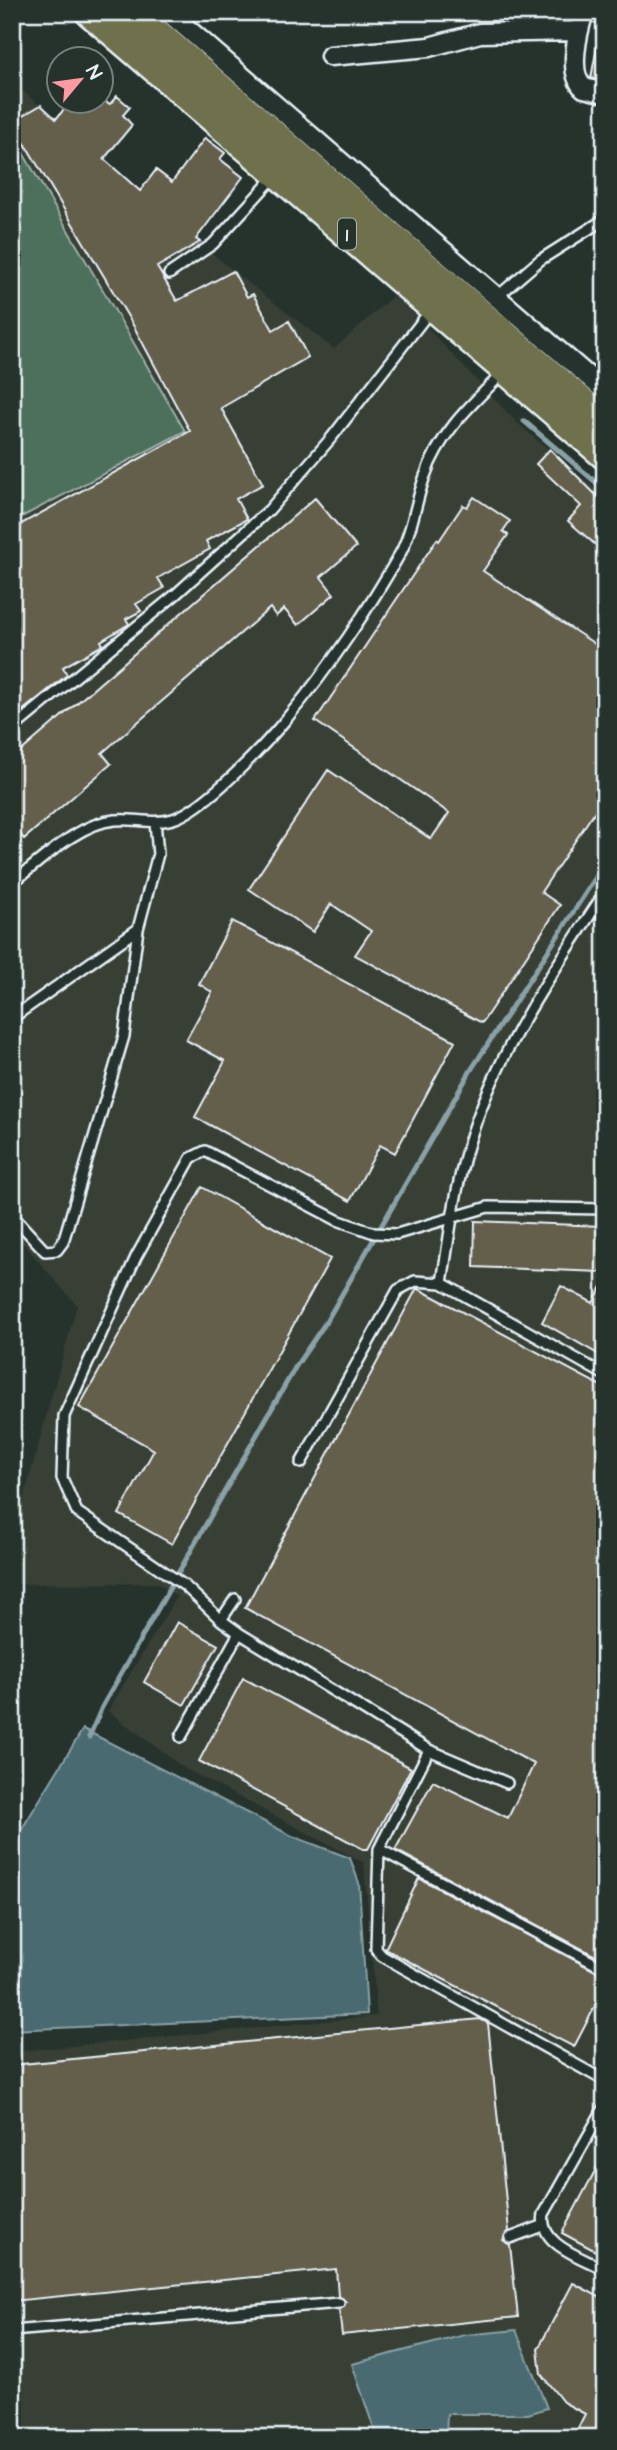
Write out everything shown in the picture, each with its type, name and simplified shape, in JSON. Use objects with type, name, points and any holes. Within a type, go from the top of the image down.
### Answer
[{"type":"highway","name":"1","points":[[90,12],[238,123],[605,422]]},
{"type":"highway","name":"1","points":[[136,13],[175,23],[238,123],[276,175],[605,455]]},
{"type":"street","points":[[584,12],[572,31],[576,76],[579,84],[605,93]]},
{"type":"street","points":[[596,12],[605,14]]},
{"type":"street","points":[[175,23],[605,391]]},
{"type":"street","points":[[330,56],[429,47],[480,33],[572,31]]},
{"type":"lane","points":[[169,274],[213,244],[276,175]]},
{"type":"lane","points":[[497,297],[540,260],[605,219]]},
{"type":"lane","points":[[12,729],[175,595],[269,510],[332,437],[433,307]]},
{"type":"lane","points":[[12,883],[88,829],[114,820],[155,822],[175,818],[202,803],[287,718],[349,634],[402,549],[425,475],[439,444],[458,417],[506,370]]},
{"type":"lane","points":[[12,1215],[45,1251],[57,1250],[68,1231],[124,1036],[138,929],[158,854],[155,822]]},
{"type":"lane","points":[[442,1283],[468,1146],[492,1081],[523,1020],[605,891]]},
{"type":"lane","points":[[12,1018],[138,929]]},
{"type":"lane","points":[[507,1783],[429,1750],[239,1633],[185,1586],[78,1512],[62,1478],[64,1416],[136,1257],[191,1158],[205,1151],[337,1220],[374,1233],[397,1234],[488,1207],[605,1209]]},
{"type":"lane","points":[[301,1463],[398,1290],[415,1281],[442,1283],[605,1374]]},
{"type":"lane","points":[[221,1620],[235,1599]]},
{"type":"lane","points":[[181,1737],[239,1633]]},
{"type":"lane","points":[[429,1750],[379,1849],[378,1953],[605,2081]]},
{"type":"lane","points":[[379,1849],[605,1969]]},
{"type":"lane","points":[[605,2106],[544,2214],[542,2226],[548,2238],[605,2270]]},
{"type":"lane","points":[[510,2238],[542,2226]]},
{"type":"lane","points":[[12,2330],[339,2303]]},
{"type":"shaded area","points":[[12,82],[46,111],[46,116],[52,116],[233,271],[334,349],[395,294],[518,424],[605,497],[605,2438],[446,2438],[447,2414],[528,2414],[547,2408],[536,2383],[465,2335],[352,2364],[377,2438],[12,2438],[12,2052],[377,2016],[364,1863],[184,1768],[108,1711],[177,1596],[158,1583],[12,1584],[12,1540],[77,1305],[12,1231],[12,522],[185,430],[12,134]]},
{"type":"green space","points":[[12,134],[185,431],[12,522]]},
{"type":"water","points":[[83,1729],[292,1836],[350,1858],[359,1883],[367,2014],[12,2030],[12,1845]]},
{"type":"water","points":[[516,2330],[547,2408],[528,2414],[447,2414],[446,2438],[377,2438],[352,2364],[465,2335]]},
{"type":"building","points":[[598,42],[605,42],[605,81],[591,78]]},
{"type":"building","points":[[116,97],[130,107],[123,115],[132,125],[104,159],[140,191],[156,170],[172,182],[205,138],[225,153],[220,159],[243,177],[196,239],[200,242],[157,267],[177,301],[233,271],[247,297],[253,294],[273,330],[289,321],[308,357],[221,408],[263,484],[236,499],[247,519],[206,541],[210,549],[158,578],[164,588],[136,604],[141,611],[126,619],[129,624],[101,641],[103,645],[63,667],[67,675],[12,719],[12,529],[190,431],[133,325],[12,122],[41,105],[46,110],[46,116],[56,119],[58,116],[116,116]]},
{"type":"building","points":[[550,449],[605,504],[605,553],[568,521],[581,506],[536,464]]},
{"type":"building","points":[[474,497],[510,521],[503,531],[508,535],[483,571],[595,644],[605,630],[605,796],[541,892],[560,905],[482,1023],[355,955],[371,931],[331,904],[313,932],[249,889],[328,770],[431,839],[449,813],[315,721],[437,539],[439,541],[463,505],[467,507]]},
{"type":"building","points":[[315,498],[356,547],[321,577],[334,594],[298,625],[284,609],[276,616],[270,608],[102,753],[111,764],[24,839],[12,825],[12,759]]},
{"type":"building","points":[[232,921],[455,1041],[395,1153],[380,1145],[350,1201],[195,1117],[225,1061],[186,1040],[212,992],[199,984]]},
{"type":"building","points":[[202,1187],[330,1259],[172,1544],[119,1514],[154,1450],[79,1407]]},
{"type":"building","points":[[475,1221],[603,1226],[601,1272],[474,1267]]},
{"type":"building","points":[[605,1281],[605,1358],[542,1322],[561,1286],[593,1303]]},
{"type":"building","points":[[417,1288],[605,1388],[605,1961],[395,1850],[433,1781],[508,1818],[534,1764],[245,1608]]},
{"type":"building","points":[[177,1622],[218,1645],[184,1705],[144,1682]]},
{"type":"building","points":[[243,1678],[411,1768],[368,1849],[363,1849],[199,1761]]},
{"type":"building","points":[[419,1878],[605,1976],[605,1987],[574,2047],[385,1949]]},
{"type":"building","points":[[480,2019],[488,2023],[509,2231],[503,2240],[510,2245],[518,2317],[342,2335],[339,2310],[346,2302],[338,2296],[336,2269],[12,2301],[12,2065]]},
{"type":"building","points":[[605,2152],[605,2256],[562,2233]]},
{"type":"building","points":[[573,2283],[605,2300],[605,2438],[573,2438],[585,2414],[563,2402],[541,2374],[538,2349]]},
{"type":"waterway","points":[[524,421],[605,490]]},
{"type":"waterway","points":[[89,1737],[102,1707],[296,1366],[326,1322],[471,1070],[605,863]]}]
